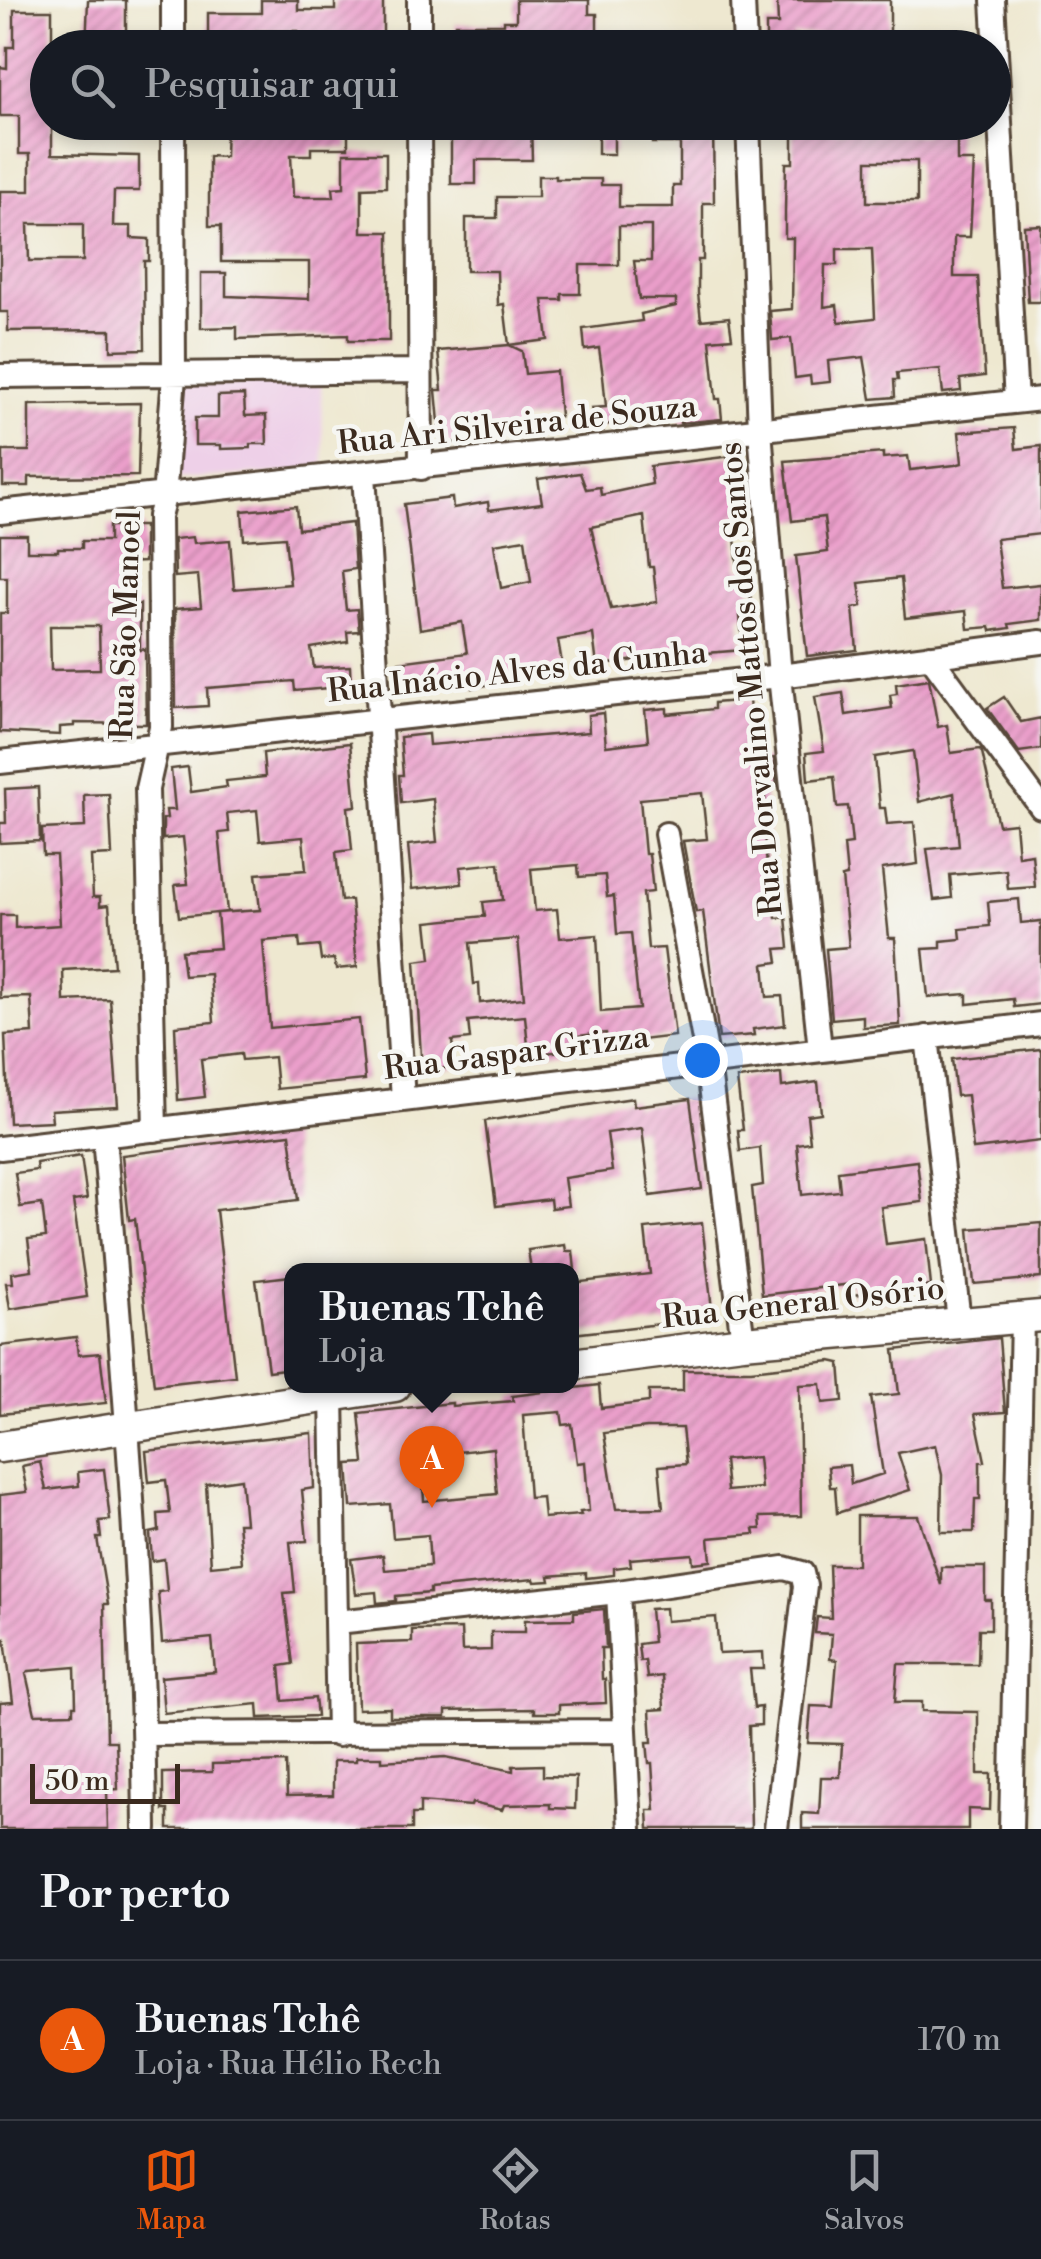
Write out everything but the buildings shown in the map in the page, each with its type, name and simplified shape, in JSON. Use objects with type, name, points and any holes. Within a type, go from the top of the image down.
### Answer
[{"type":"street","points":[[172,0],[173,30]]},
{"type":"street","points":[[419,0],[419,30]]},
{"type":"street","points":[[744,0],[745,30]]},
{"type":"street","points":[[993,0],[995,30]]},
{"type":"street","name":"Rua São Manoel","points":[[155,1130],[148,789],[161,727],[159,516],[174,376],[173,140]]},
{"type":"street","points":[[419,140],[421,468]]},
{"type":"street","name":"Rua Dorvalino Mattos dos Santos","points":[[749,140],[760,430],[780,676],[820,1049]]},
{"type":"street","points":[[1001,140],[1016,402]]},
{"type":"street","name":"Rua Ari Silveira de Souza","points":[[0,376],[420,371]]},
{"type":"street","name":"Rua Ari Silveira de Souza","points":[[0,512],[1041,399]]},
{"type":"street","points":[[364,474],[403,1100]]},
{"type":"street","name":"Rua Inácio Alves da Cunha","points":[[0,762],[780,676],[1041,642]]},
{"type":"street","points":[[930,656],[1041,807]]},
{"type":"street","points":[[666,834],[708,1062],[743,1342]]},
{"type":"street","name":"Rua Gaspar Grizza","points":[[0,1148],[1041,1024]]},
{"type":"street","points":[[926,1037],[959,1321]]},
{"type":"street","points":[[104,1136],[128,1429],[144,1734],[145,1829]]},
{"type":"street","points":[[1011,1829],[1032,1317]]},
{"type":"street","name":"Rua General Osório","points":[[579,1363],[743,1342],[1032,1317]]},
{"type":"street","points":[[0,1447],[340,1393]]},
{"type":"street","points":[[332,1394],[338,1736]]},
{"type":"street","points":[[337,1622],[618,1592],[784,1568],[802,1572],[805,1586],[776,1829]]},
{"type":"street","points":[[618,1592],[630,1829]]},
{"type":"street","points":[[144,1734],[625,1732]]},
{"type":"shaded area","points":[[321,381],[324,470],[176,479],[177,383]]},
{"type":"place","name":"Buenas Tchê","points":[[432,1508]]}]
